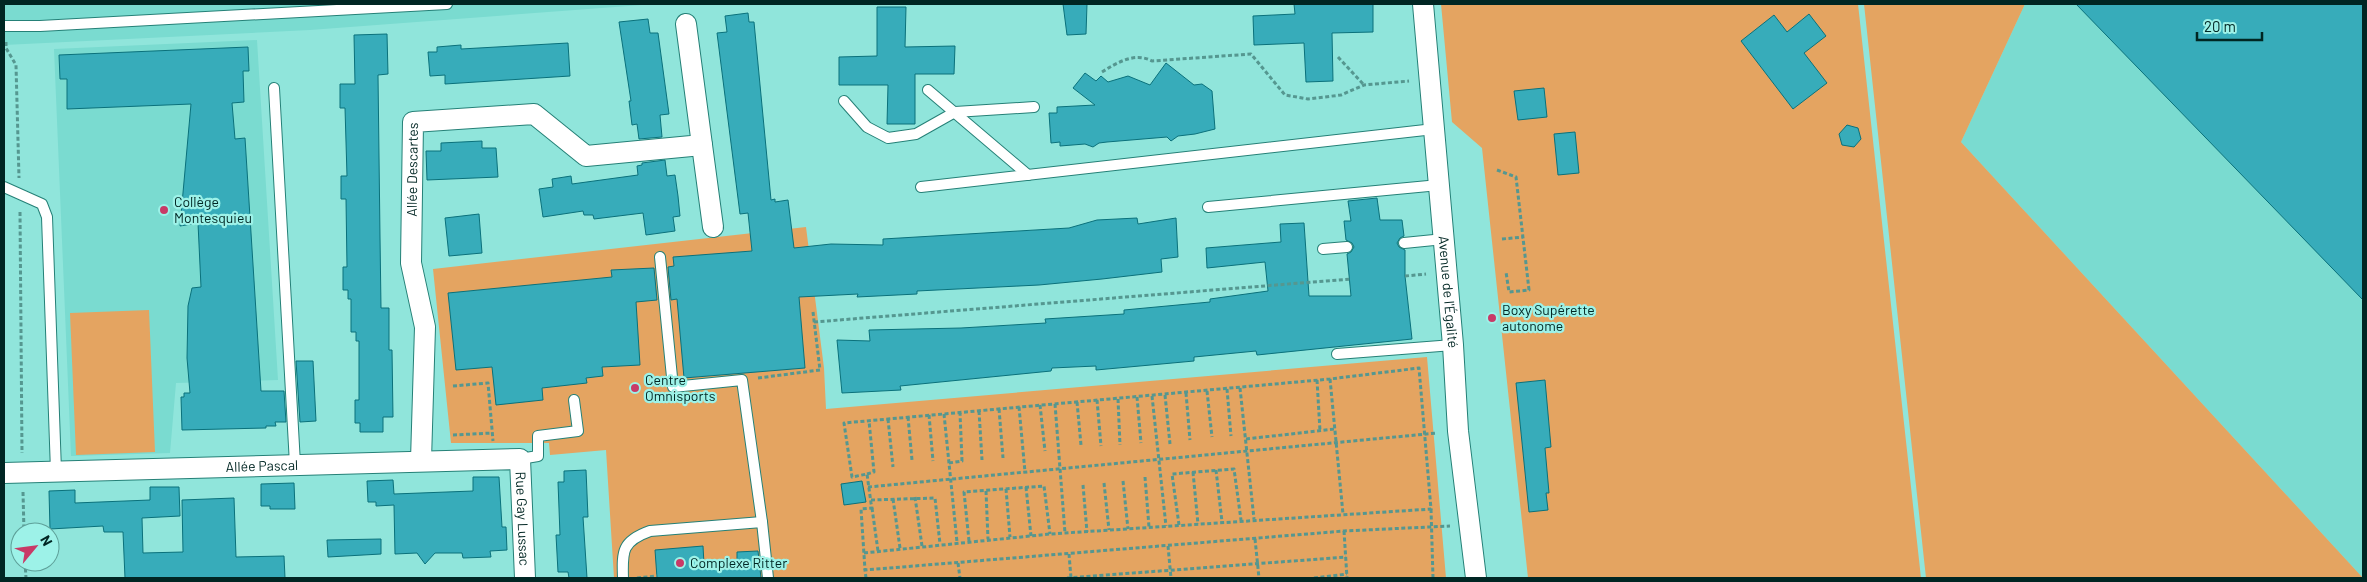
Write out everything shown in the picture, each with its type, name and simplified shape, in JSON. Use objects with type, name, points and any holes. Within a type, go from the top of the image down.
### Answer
[{"type":"street","name":"Avenue de l'Égalité","points":[[1423,4],[1453,344],[1458,431],[1476,578]]},
{"type":"street","points":[[686,24],[713,227]]},
{"type":"street","name":"Allée Descartes","points":[[421,460],[425,327],[411,263],[413,122],[534,114],[586,156],[702,145]]},
{"type":"street","name":"Allée Pascal","points":[[4,473],[520,458]]},
{"type":"street","name":"Rue Gay Lussac","points":[[520,458],[526,578]]},
{"type":"lane","points":[[4,26],[40,26],[309,8],[447,4]]},
{"type":"lane","points":[[274,88],[295,464]]},
{"type":"lane","points":[[928,90],[1028,175]]},
{"type":"lane","points":[[844,101],[867,127],[888,138],[916,134],[955,112],[1034,107]]},
{"type":"lane","points":[[921,187],[1434,129]]},
{"type":"lane","points":[[1208,207],[1439,185]]},
{"type":"lane","points":[[4,187],[42,204],[47,217],[56,471]]},
{"type":"lane","points":[[1404,243],[1444,239]]},
{"type":"lane","points":[[1323,248],[1347,246]]},
{"type":"lane","points":[[660,257],[673,387],[742,380],[768,578]]},
{"type":"lane","points":[[1337,354],[1453,344]]},
{"type":"lane","points":[[520,458],[538,456],[538,436],[578,431],[574,400]]},
{"type":"lane","points":[[623,578],[622,555],[629,543],[638,536],[650,531],[762,522]]},
{"type":"path","points":[[4,26],[6,48],[16,65],[20,194],[22,461]]},
{"type":"path","points":[[1102,72],[1119,61],[1143,56],[1152,62],[1250,54],[1285,95],[1308,99],[1341,95],[1364,85],[1431,78]]},
{"type":"path","points":[[1338,57],[1364,85]]},
{"type":"path","points":[[1497,170],[1516,177],[1529,290],[1509,292],[1506,272]]},
{"type":"path","points":[[1502,239],[1523,237]]},
{"type":"path","points":[[814,322],[1351,279]]},
{"type":"path","points":[[742,380],[820,370],[813,312]]},
{"type":"path","points":[[869,421],[874,472],[852,477],[844,423],[1240,388],[1419,368],[1431,509],[1433,578]]},
{"type":"path","points":[[1330,379],[1343,514]]},
{"type":"path","points":[[1317,380],[1320,431]]},
{"type":"path","points":[[453,386],[488,383],[494,459]]},
{"type":"path","points":[[1240,388],[1254,519]]},
{"type":"path","points":[[1227,389],[1231,436]]},
{"type":"path","points":[[1207,391],[1212,437]]},
{"type":"path","points":[[1186,393],[1190,440]]},
{"type":"path","points":[[1165,395],[1170,444]]},
{"type":"path","points":[[1152,396],[1166,526]]},
{"type":"path","points":[[1137,397],[1141,444]]},
{"type":"path","points":[[1118,399],[1120,445]]},
{"type":"path","points":[[1096,400],[1101,446]]},
{"type":"path","points":[[1077,402],[1081,446]]},
{"type":"path","points":[[1055,404],[1065,533]]},
{"type":"path","points":[[1040,405],[1044,451]]},
{"type":"path","points":[[1019,407],[1025,472]]},
{"type":"path","points":[[999,409],[1003,458]]},
{"type":"path","points":[[979,411],[982,460]]},
{"type":"path","points":[[949,463],[962,461],[960,413]]},
{"type":"path","points":[[944,414],[958,542]]},
{"type":"path","points":[[929,415],[933,461]]},
{"type":"path","points":[[908,417],[912,460]]},
{"type":"path","points":[[888,419],[893,467]]},
{"type":"path","points":[[1246,439],[1335,429]]},
{"type":"path","points":[[868,487],[1458,431]]},
{"type":"path","points":[[453,435],[492,433]]},
{"type":"path","points":[[1179,526],[1172,474],[1192,472],[1234,469],[1241,520]]},
{"type":"path","points":[[1216,470],[1222,522]]},
{"type":"path","points":[[1192,472],[1198,524]]},
{"type":"path","points":[[867,474],[878,551]]},
{"type":"path","points":[[1145,477],[1150,528]]},
{"type":"path","points":[[1123,481],[1128,529]]},
{"type":"path","points":[[22,483],[24,522]]},
{"type":"path","points":[[1104,484],[1109,530]]},
{"type":"path","points":[[1083,485],[1088,532]]},
{"type":"path","points":[[969,541],[964,492],[1044,486],[1050,534]]},
{"type":"path","points":[[1026,488],[1031,536]]},
{"type":"path","points":[[1006,489],[1010,538]]},
{"type":"path","points":[[986,491],[988,539]]},
{"type":"path","points":[[915,498],[922,546]]},
{"type":"path","points":[[871,500],[935,498],[940,544]]},
{"type":"path","points":[[893,499],[900,548]]},
{"type":"path","points":[[866,578],[861,509],[872,508]]},
{"type":"path","points":[[864,553],[1050,534],[1254,519],[1431,509]]},
{"type":"path","points":[[866,570],[1344,531],[1432,526],[1470,527]]},
{"type":"path","points":[[1314,578],[1347,576],[1344,531]]},
{"type":"path","points":[[1255,539],[1259,578]]},
{"type":"path","points":[[1168,546],[1171,578]]},
{"type":"path","points":[[1069,554],[1071,578]]},
{"type":"path","points":[[1067,578],[1258,562],[1346,557]]},
{"type":"path","points":[[958,563],[960,578]]},
{"type":"path","points":[[629,578],[657,576]]},
{"type":"shaded area","points":[[4,4],[655,4],[310,30],[4,45]]},
{"type":"shaded area","points":[[1441,4],[1858,4],[1921,578],[1528,578],[1482,148],[1452,122]]},
{"type":"shaded area","points":[[1864,4],[2025,4],[1961,142],[2363,578],[1926,578]]},
{"type":"shaded area","points":[[2025,4],[2363,4],[2363,578],[1961,142]]},
{"type":"shaded area","name":"Collège Montesquieu","points":[[257,40],[278,380],[176,383],[170,453],[71,456],[54,49]]},
{"type":"shaded area","points":[[806,227],[824,368],[826,409],[1427,357],[1446,578],[614,578],[606,450],[550,455],[549,443],[451,443],[433,269]]},
{"type":"shaded area","points":[[149,310],[155,452],[76,455],[70,313]]},
{"type":"building","points":[[1063,4],[1087,4],[1086,34],[1067,35]]},
{"type":"building","points":[[1294,4],[1373,4],[1373,32],[1332,33],[1333,81],[1306,82],[1304,43],[1254,45],[1253,16],[1295,14]]},
{"type":"building","points":[[2076,4],[2363,4],[2363,300],[2332,268]]},
{"type":"building","points":[[877,7],[906,7],[905,47],[955,46],[954,74],[915,74],[915,124],[887,124],[888,85],[839,85],[839,57],[877,56]]},
{"type":"building","points":[[748,13],[749,22],[754,22],[771,200],[775,199],[775,202],[788,200],[794,248],[831,244],[883,245],[883,239],[1069,228],[1097,220],[1137,218],[1138,224],[1176,218],[1178,257],[1161,259],[1162,272],[1102,279],[1039,285],[917,291],[917,294],[799,297],[805,368],[684,378],[677,299],[671,300],[668,267],[674,266],[673,257],[752,251],[748,213],[740,214],[717,33],[727,32],[725,16]]},
{"type":"building","points":[[1809,14],[1826,36],[1804,53],[1827,83],[1793,109],[1741,41],[1774,15],[1787,32]]},
{"type":"building","points":[[648,19],[650,33],[658,33],[669,114],[660,115],[662,137],[639,139],[637,124],[632,125],[629,101],[631,101],[619,22]]},
{"type":"building","points":[[387,34],[388,74],[378,75],[381,308],[389,308],[389,350],[392,350],[393,417],[383,417],[383,432],[360,432],[360,423],[355,423],[355,400],[359,400],[359,341],[356,341],[356,332],[351,332],[351,299],[348,299],[348,290],[343,290],[343,267],[347,267],[346,199],[341,199],[341,176],[347,176],[345,108],[340,108],[340,84],[355,84],[354,35]]},
{"type":"building","points":[[568,43],[570,76],[445,84],[445,75],[430,76],[428,52],[437,52],[437,47],[461,45],[461,49]]},
{"type":"building","points":[[248,47],[249,71],[243,71],[244,102],[232,103],[235,139],[245,138],[261,391],[284,391],[286,422],[275,422],[276,426],[266,426],[266,428],[182,430],[181,397],[184,397],[184,393],[190,393],[187,358],[188,306],[192,288],[201,287],[198,223],[180,226],[191,104],[67,109],[67,79],[60,79],[59,55]]},
{"type":"building","points":[[1166,63],[1194,85],[1202,84],[1212,91],[1215,129],[1178,136],[1171,141],[1167,137],[1099,143],[1093,147],[1085,144],[1060,146],[1060,142],[1051,143],[1049,113],[1057,113],[1057,107],[1095,105],[1073,88],[1085,73],[1096,81],[1101,76],[1108,82],[1128,76],[1150,85]]},
{"type":"building","points":[[1544,88],[1547,117],[1518,120],[1514,91]]},
{"type":"building","points":[[1847,125],[1858,128],[1861,139],[1854,147],[1842,145],[1839,134]]},
{"type":"building","points":[[1575,132],[1579,173],[1558,175],[1554,134]]},
{"type":"building","points":[[482,141],[482,148],[496,148],[498,177],[427,180],[426,151],[441,151],[441,143]]},
{"type":"building","points":[[665,160],[667,176],[675,175],[678,196],[680,216],[673,217],[675,231],[646,235],[643,213],[594,219],[593,215],[584,215],[583,211],[543,217],[539,189],[553,187],[552,179],[571,176],[572,184],[638,175],[637,166],[642,165],[642,163]]},
{"type":"building","points":[[1377,198],[1380,220],[1402,220],[1404,236],[1397,243],[1399,247],[1405,250],[1405,276],[1412,339],[1257,355],[1256,351],[1194,357],[1194,361],[1096,370],[1096,366],[1052,368],[1051,371],[900,386],[901,390],[842,393],[837,340],[870,341],[869,330],[961,328],[1046,323],[1045,319],[1124,314],[1124,310],[1210,302],[1210,299],[1268,291],[1265,262],[1207,268],[1206,248],[1281,242],[1280,224],[1304,223],[1309,296],[1351,296],[1347,254],[1354,247],[1352,243],[1346,240],[1344,221],[1351,221],[1348,201]]},
{"type":"building","points":[[479,214],[482,253],[449,256],[445,218]]},
{"type":"building","points":[[654,268],[657,300],[636,302],[640,365],[602,367],[603,376],[586,378],[587,383],[542,388],[543,400],[496,405],[492,367],[456,370],[448,293],[612,277],[611,270]]},
{"type":"building","points":[[296,361],[313,361],[316,421],[300,422]]},
{"type":"building","points":[[1545,380],[1551,447],[1545,448],[1549,493],[1546,493],[1548,510],[1529,512],[1516,383]]},
{"type":"building","points":[[586,470],[588,517],[583,517],[587,578],[569,578],[568,572],[558,572],[556,535],[560,535],[558,482],[564,482],[564,471]]},
{"type":"building","points":[[473,477],[499,477],[502,527],[506,527],[507,550],[490,551],[491,557],[463,558],[462,553],[435,553],[425,564],[417,553],[395,554],[394,505],[376,506],[376,502],[368,502],[367,481],[393,480],[394,494],[473,491]]},
{"type":"building","points":[[862,481],[866,502],[844,505],[841,484]]},
{"type":"building","points":[[294,483],[295,509],[270,509],[270,506],[261,506],[261,484]]},
{"type":"building","points":[[150,487],[179,487],[180,516],[142,518],[143,553],[183,552],[182,500],[234,498],[236,557],[284,556],[285,578],[125,578],[123,532],[104,532],[103,526],[60,528],[60,522],[50,522],[49,491],[75,490],[75,503],[150,500]]},
{"type":"building","points":[[381,539],[381,554],[328,557],[327,540]]},
{"type":"building","name":"Complexe Ritter","points":[[703,546],[704,564],[737,562],[737,552],[758,551],[761,578],[657,578],[655,550]]},
{"type":"place","name":"Collège Montesquieu","points":[[164,210]]},
{"type":"place","name":"Boxy Supérette autonome","points":[[1492,318]]},
{"type":"place","name":"Centre Omnisports","points":[[635,388]]},
{"type":"place","name":"Complexe Ritter","points":[[680,563]]}]
